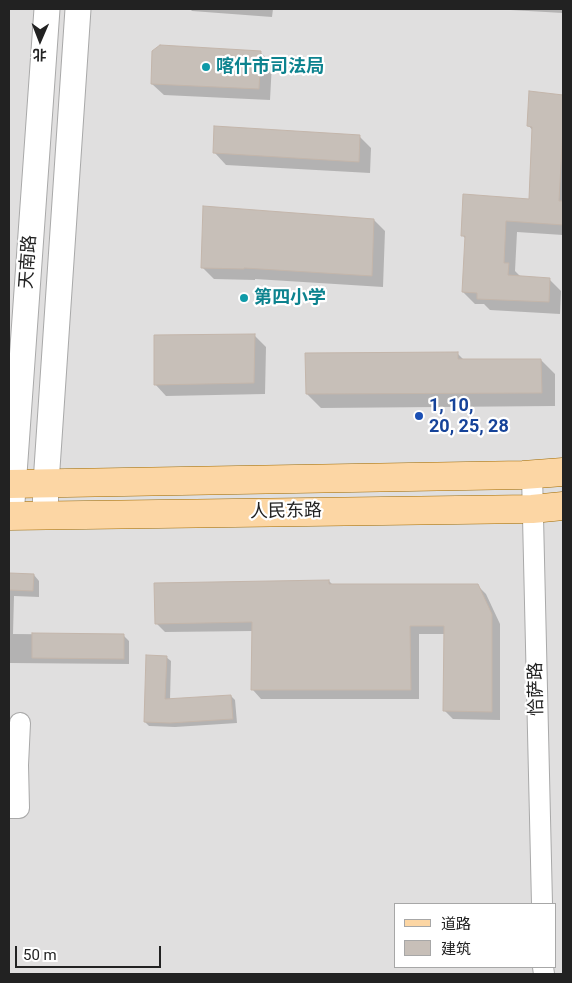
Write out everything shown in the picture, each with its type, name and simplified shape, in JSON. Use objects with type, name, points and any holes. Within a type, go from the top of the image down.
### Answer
[{"type":"main road","name":"人民东路","points":[[11,484],[563,472]]},
{"type":"main road","name":"人民东路","points":[[10,516],[532,509],[563,506]]},
{"type":"street","name":"天南路","points":[[10,516],[47,9]]},
{"type":"street","name":"天南路","points":[[46,516],[46,483],[78,9]]},
{"type":"street","name":"恰萨路","points":[[532,474],[542,903]]},
{"type":"street","points":[[9,808],[19,808],[18,765],[20,723]]},
{"type":"shaded area","points":[[9,9],[563,9],[563,974],[9,974]]},
{"type":"building","name":"喀什市司法局","points":[[160,45],[261,51],[259,89],[151,84],[152,51]]},
{"type":"building","points":[[529,91],[563,95],[559,201],[563,201],[563,225],[506,221],[504,263],[509,263],[508,275],[550,278],[549,302],[477,299],[477,293],[462,292],[465,236],[461,236],[463,194],[529,199],[532,127],[527,126]]},
{"type":"building","points":[[214,126],[360,135],[359,162],[213,153]]},
{"type":"building","name":"第四小学","points":[[203,206],[374,219],[372,276],[244,268],[201,268]]},
{"type":"building","points":[[255,334],[254,383],[154,385],[154,335]]},
{"type":"building","points":[[458,352],[458,359],[541,359],[542,393],[306,394],[305,353]]},
{"type":"building","points":[[9,573],[34,574],[33,591],[9,590]]},
{"type":"building","points":[[329,580],[329,584],[478,584],[492,614],[492,712],[443,711],[444,626],[410,626],[411,690],[251,690],[252,622],[155,624],[154,583]]},
{"type":"building","points":[[32,633],[124,634],[124,659],[32,658]]},
{"type":"building","points":[[146,655],[167,656],[165,699],[231,695],[233,719],[170,723],[144,722]]},
{"type":"place","name":"喀什市司法局","points":[[206,67]]},
{"type":"place","name":"第四小学","points":[[244,298]]},
{"type":"place","name":"1, 10, 20, 25, 28","points":[[419,416]]}]
